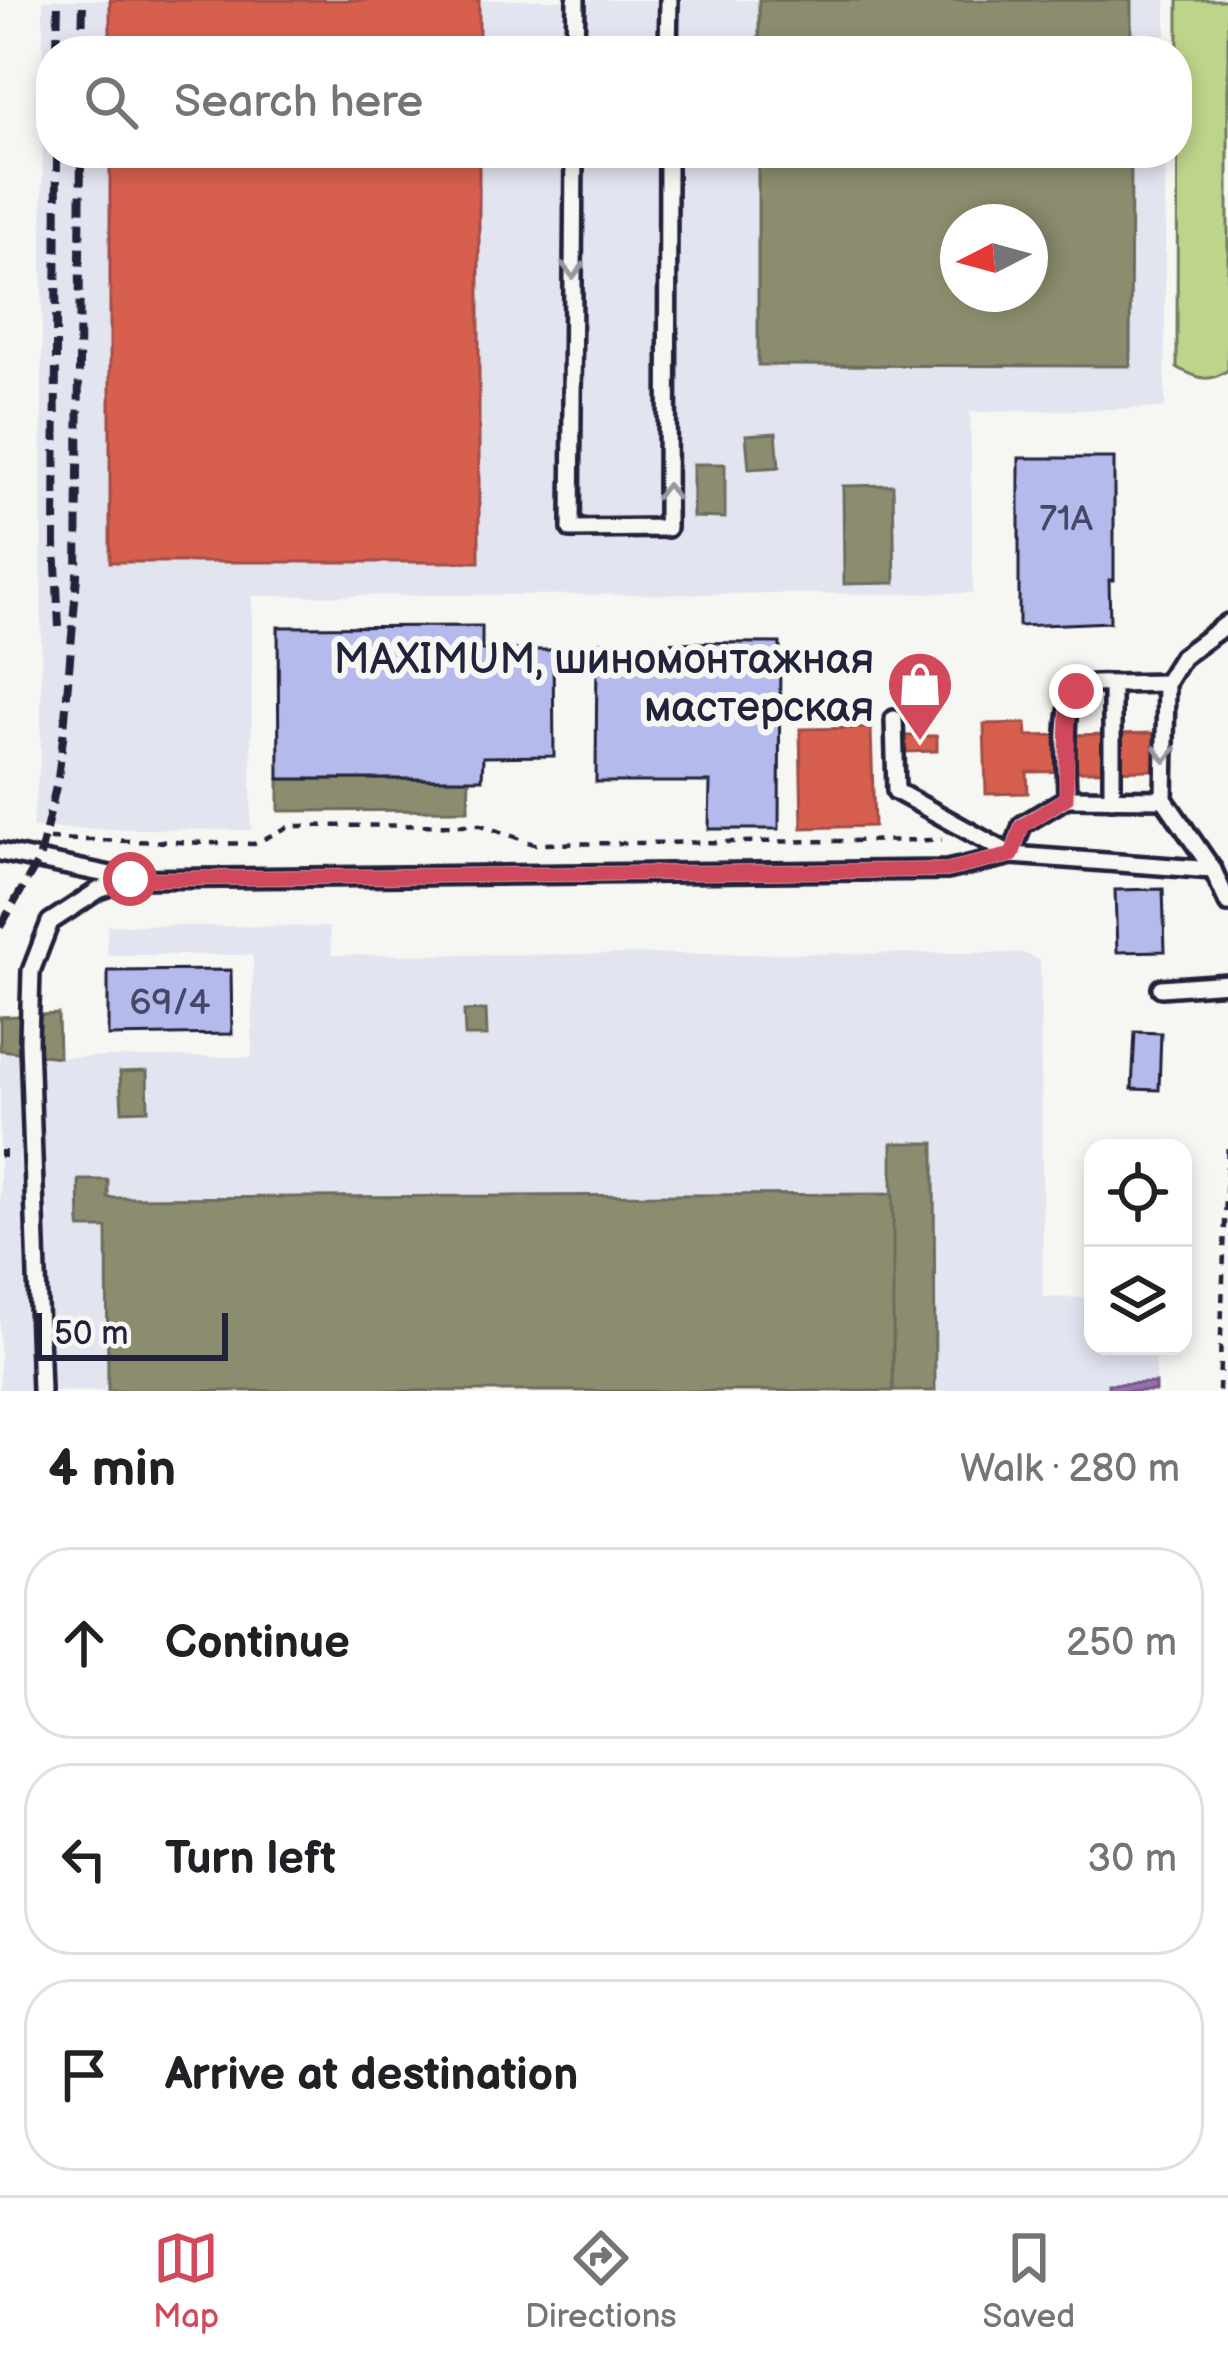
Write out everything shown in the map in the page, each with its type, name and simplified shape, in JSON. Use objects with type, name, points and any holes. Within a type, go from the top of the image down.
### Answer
[{"type":"lane","points":[[575,36],[576,0]]},
{"type":"lane","points":[[668,36],[669,0]]},
{"type":"lane","points":[[574,168],[571,529],[667,528],[668,168]]},
{"type":"lane","points":[[1228,623],[1182,656],[1166,683],[1164,800],[1213,870],[1228,903]]},
{"type":"lane","points":[[1066,798],[1068,708],[1076,691],[1090,684],[1166,683]]},
{"type":"lane","points":[[1112,684],[1112,799]]},
{"type":"lane","points":[[894,719],[896,791],[1012,855]]},
{"type":"lane","points":[[1012,855],[1022,826],[1066,798],[1164,800]]},
{"type":"lane","points":[[0,852],[130,879],[947,870],[1012,855],[1213,870]]},
{"type":"lane","points":[[41,1391],[28,1041],[31,971],[50,922],[99,890],[130,879]]},
{"type":"lane","points":[[1161,988],[1228,982]]},
{"type":"path","points":[[44,839],[254,844],[290,826],[481,825],[534,844],[984,839]]},
{"type":"path","points":[[1219,1391],[1228,1140]]},
{"type":"shaded area","points":[[43,0],[1166,0],[1166,36],[43,36]]},
{"type":"shaded area","points":[[43,168],[1165,168],[1165,408],[970,412],[973,593],[252,596],[251,830],[32,828],[41,755]]},
{"type":"shaded area","points":[[107,925],[329,927],[332,955],[1023,953],[1040,960],[1043,1297],[1084,1298],[1084,1355],[1156,1355],[1155,1391],[0,1391],[0,1050],[59,1057],[252,1057],[253,955],[107,955]]},
{"type":"green space","points":[[1178,0],[1228,0],[1228,370],[1209,378],[1177,368],[1178,168],[1192,168],[1192,36],[1178,36]]},
{"type":"building: Shops","points":[[110,0],[479,0],[479,36],[110,36]]},
{"type":"building: Shops","points":[[110,168],[479,168],[479,562],[110,562]]},
{"type":"building: Shops","points":[[1026,723],[1027,736],[1153,733],[1153,770],[1027,772],[1028,793],[986,794],[984,724]]},
{"type":"building: Shops","points":[[871,728],[874,826],[802,828],[800,729]]},
{"type":"building: Shops","name":"MAXIMUM, шиномонтажная мастерская","points":[[904,736],[937,736],[937,751],[904,752]]},
{"type":"building: Offices","points":[[1155,1383],[1155,1391],[1108,1391],[1108,1384]]},
{"type":"building: Industry","points":[[759,0],[1131,0],[1131,36],[759,36]]},
{"type":"building: Industry","points":[[758,168],[1131,168],[1130,366],[758,365]]},
{"type":"building: Industry","points":[[776,433],[779,467],[749,469],[746,435]]},
{"type":"building: Industry","points":[[693,464],[725,464],[725,518],[693,517]]},
{"type":"building: Industry","points":[[893,485],[895,583],[844,584],[843,486]]},
{"type":"building: Industry","points":[[279,779],[469,779],[468,810],[279,811]]},
{"type":"building: Industry","points":[[486,1010],[487,1036],[465,1036],[464,1011]]},
{"type":"building: Industry","points":[[58,1014],[59,1057],[0,1050],[0,1017]]},
{"type":"building: Industry","points":[[147,1071],[148,1110],[122,1111],[120,1072]]},
{"type":"building: Industry","points":[[892,1143],[934,1143],[935,1391],[893,1391]]},
{"type":"building: Industry","points":[[79,1180],[108,1180],[108,1198],[893,1194],[893,1391],[108,1391],[107,1228],[80,1228]]},
{"type":"building: Other","points":[[1019,458],[1114,458],[1110,622],[1019,626]]},
{"type":"building: Other","points":[[482,626],[482,650],[553,650],[554,756],[483,757],[482,779],[279,779],[278,627]]},
{"type":"building: Other","points":[[597,642],[780,643],[779,829],[709,829],[710,782],[596,782]]},
{"type":"building: Other","points":[[1163,889],[1165,951],[1117,952],[1115,890]]},
{"type":"building: Other","points":[[231,970],[232,1034],[108,1036],[108,971]]},
{"type":"building: Other","points":[[1135,1032],[1161,1033],[1159,1090],[1132,1089]]},
{"type":"railway","points":[[57,36],[58,0]]},
{"type":"railway","points":[[82,36],[83,0]]},
{"type":"railway","points":[[57,168],[55,543],[59,627]]},
{"type":"railway","points":[[0,927],[39,860],[64,730],[77,576],[81,168]]},
{"type":"railway","points":[[0,1154],[6,1154]]},
{"type":"place","name":"MAXIMUM, шиномонтажная мастерская","points":[[920,743]]},
{"type":"route","points":[[130,879],[947,870],[1012,855],[1022,826],[1066,798],[1068,708],[1076,691]]}]
